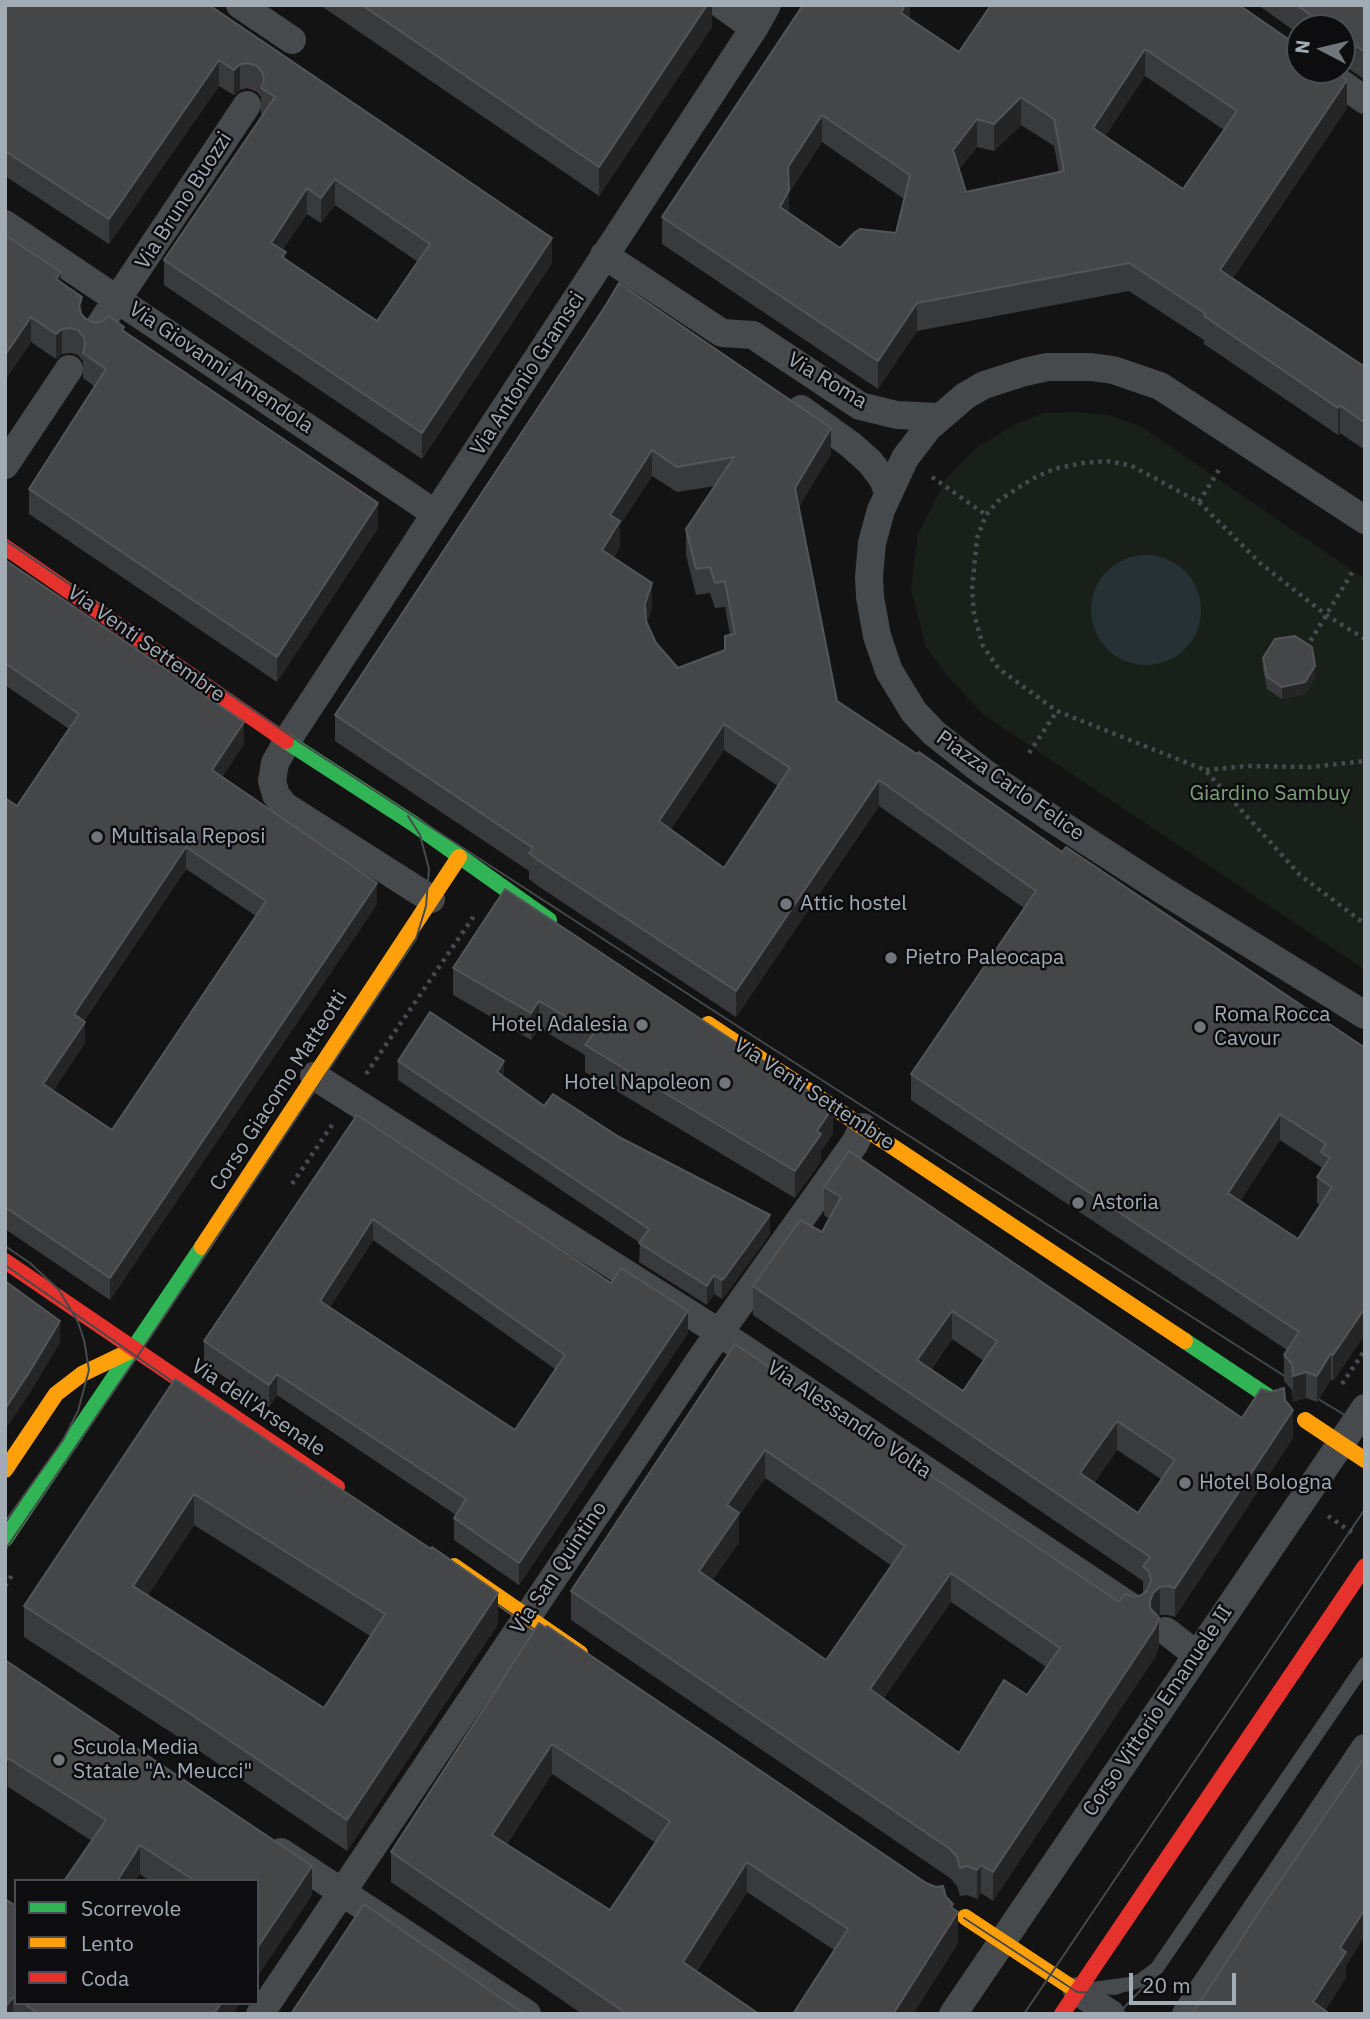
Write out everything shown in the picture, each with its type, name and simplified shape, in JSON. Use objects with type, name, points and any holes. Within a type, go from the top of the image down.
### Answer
[{"type":"street","points":[[240,5],[292,40]]},
{"type":"street","points":[[722,5],[761,17]]},
{"type":"street","name":"Via Antonio Gramsci","points":[[287,741],[761,17]]},
{"type":"street","points":[[1342,84],[1365,100]]},
{"type":"street","name":"Via Bruno Buozzi","points":[[96,331],[247,104]]},
{"type":"street","name":"Via Giovanni Amendola","points":[[5,224],[436,514]]},
{"type":"street","name":"Via Roma","points":[[604,255],[726,346],[753,335],[860,406],[897,415],[938,417]]},
{"type":"street","name":"Piazza Carlo Felice","points":[[1365,520],[1184,399],[1149,381],[1113,370],[1068,366],[1025,372],[984,386],[965,396],[938,417],[905,458],[888,493],[872,543],[870,597],[877,636],[889,671],[904,699],[919,718],[956,751],[1033,806],[1164,891],[1365,1015]]},
{"type":"street","points":[[5,465],[69,369]]},
{"type":"street","name":"Via Roma","points":[[783,396],[851,445],[883,479],[888,493]]},
{"type":"street","name":"Via Venti Settembre","points":[[5,547],[561,927]]},
{"type":"street","points":[[287,741],[275,763],[272,781],[280,801],[431,899]]},
{"type":"street","name":"Corso Giacomo Matteotti","points":[[5,1539],[459,857]]},
{"type":"street","name":"Via Venti Settembre","points":[[698,1017],[1272,1399]]},
{"type":"street","name":"Via Alessandro Volta","points":[[314,1076],[720,1333],[1134,1609]]},
{"type":"street","name":"Via San Quintino","points":[[260,2014],[720,1333],[855,1143],[863,1127]]},
{"type":"street","name":"Via dell'Arsenale","points":[[5,1261],[350,1496]]},
{"type":"street","points":[[5,1470],[56,1394],[82,1374],[134,1349]]},
{"type":"street","name":"Corso Vittorio Emanuele II","points":[[953,2014],[1365,1408]]},
{"type":"street","points":[[1305,1420],[1365,1460]]},
{"type":"street","points":[[441,1558],[590,1659]]},
{"type":"street","points":[[1070,2002],[1365,1566]]},
{"type":"street","points":[[1166,1631],[1197,1655]]},
{"type":"street","points":[[1186,2014],[1362,1757]]},
{"type":"street","points":[[258,1837],[527,2014]]},
{"type":"street","points":[[965,1917],[1002,1941],[1070,2002],[1111,2014]]},
{"type":"lane","points":[[1070,2002],[1141,1980],[1157,1968],[1365,1664]]},
{"type":"path","points":[[905,458],[986,515]]},
{"type":"path","points":[[1365,639],[1326,615],[1260,563],[1199,502],[1130,465],[1107,461],[1082,463],[1043,474],[998,501],[986,515],[977,538],[972,590],[974,614],[983,646],[999,669],[1057,711],[1205,770],[1300,876],[1365,924]]},
{"type":"path","points":[[1199,502],[1220,468]]},
{"type":"path","points":[[1305,650],[1353,571]]},
{"type":"path","points":[[1029,753],[1057,711]]},
{"type":"path","points":[[1205,770],[1247,766],[1311,767],[1365,761]]},
{"type":"path","points":[[288,1189],[482,904]]},
{"type":"path","points":[[1303,1499],[1357,1536]]},
{"type":"path","points":[[5,1586],[13,1575]]},
{"type":"green space","name":"Giardino Sambuy","points":[[1043,413],[1108,415],[1140,426],[1365,579],[1365,970],[984,715],[949,678],[926,647],[911,589],[918,534],[946,479],[976,448],[1018,423]],"holes":[[[1160,557],[1175,564],[1188,575],[1122,660],[1107,649],[1096,634],[1091,615],[1093,596]]]},
{"type":"shaded area","points":[[1146,555],[1167,560],[1185,571],[1196,589],[1201,610],[1196,631],[1185,649],[1167,660],[1146,665],[1125,660],[1107,649],[1096,631],[1091,610],[1096,589],[1107,571],[1125,560]]},
{"type":"building","points":[[5,5],[209,5],[552,238],[422,433],[164,260],[275,97],[261,88],[264,80],[257,66],[240,64],[234,70],[219,60],[109,219],[5,151]],"holes":[[[335,179],[430,244],[377,321],[282,257],[286,252],[271,243],[307,188],[321,198]]]},
{"type":"building","points":[[362,5],[707,5],[599,167]]},
{"type":"building","points":[[803,5],[905,5],[901,13],[959,52],[991,5],[1239,5],[1286,38],[1286,84],[1344,84],[1220,270],[1365,367],[1365,423],[1340,405],[1338,408],[1129,263],[917,303],[878,361],[662,217]],"holes":[[[1145,49],[1237,111],[1183,189],[1093,128]],[[1021,97],[1054,119],[1064,171],[966,192],[953,150],[977,119],[994,124]],[[822,115],[910,175],[896,233],[860,229],[840,248],[780,207],[789,190],[788,167]]]},
{"type":"building","points":[[1297,5],[1365,5],[1365,52],[1356,46],[1356,14],[1309,14]]},
{"type":"building","points":[[5,235],[61,272],[56,279],[82,297],[79,306],[86,319],[96,323],[109,316],[124,327],[122,330],[378,503],[277,657],[29,489],[106,369],[83,353],[84,337],[78,330],[62,329],[56,334],[31,317],[5,355]]},
{"type":"building","points":[[619,283],[831,428],[795,488],[837,701],[917,754],[919,752],[1062,852],[1066,847],[1365,1048],[1365,1308],[1317,1376],[1306,1372],[1293,1376],[1292,1364],[1284,1355],[1299,1332],[911,1074],[1036,891],[879,780],[736,991],[538,860],[529,853],[533,848],[335,715]],"holes":[[[652,450],[677,467],[734,457],[686,529],[696,569],[710,567],[715,583],[725,581],[735,634],[725,636],[725,650],[678,668],[656,643],[646,621],[645,604],[652,583],[602,550],[620,521],[610,515]],[[724,724],[790,768],[724,868],[659,821]],[[1280,1114],[1326,1144],[1321,1152],[1330,1158],[1317,1177],[1332,1187],[1298,1239],[1228,1193]]]},
{"type":"building","points":[[5,560],[244,722],[212,770],[377,883],[110,1278],[5,1207],[5,798],[17,806],[79,714],[5,663]],"holes":[[[186,847],[266,901],[112,1130],[43,1084],[85,1022],[74,1014]]]},
{"type":"building","points":[[1295,636],[1312,647],[1315,666],[1305,682],[1282,687],[1267,677],[1263,658],[1275,639]]},
{"type":"building","points":[[505,889],[833,1107],[817,1131],[821,1134],[795,1171],[585,1045],[594,1033],[539,1001],[531,1013],[453,968]]},
{"type":"building","points":[[430,1012],[504,1061],[497,1072],[544,1106],[553,1094],[619,1137],[770,1215],[725,1277],[722,1280],[714,1275],[707,1286],[639,1243],[649,1229],[398,1061]]},
{"type":"building","points":[[357,1115],[611,1283],[621,1268],[688,1311],[519,1563],[454,1518],[466,1499],[277,1374],[269,1385],[204,1341]],"holes":[[[373,1219],[565,1355],[515,1430],[320,1301]]]},
{"type":"building","points":[[849,1151],[1242,1418],[1261,1389],[1271,1392],[1284,1388],[1285,1400],[1293,1410],[1175,1588],[1160,1587],[1153,1593],[1150,1608],[1159,1618],[1155,1628],[993,1872],[981,1865],[977,1870],[967,1866],[960,1868],[957,1857],[950,1849],[571,1591],[735,1344],[1119,1602],[1125,1594],[1134,1597],[1147,1590],[1151,1581],[1149,1572],[1143,1566],[1150,1557],[753,1286],[800,1220],[822,1232],[841,1197],[824,1187]],"holes":[[[952,1311],[997,1341],[963,1391],[917,1360]],[[1117,1421],[1175,1460],[1138,1513],[1080,1473]],[[765,1450],[905,1546],[826,1660],[699,1571],[739,1513],[727,1505]],[[951,1573],[1060,1648],[1027,1695],[1004,1680],[959,1753],[870,1689]]]},
{"type":"building","points":[[5,1281],[60,1321],[5,1409]]},
{"type":"building","points":[[175,1379],[498,1593],[347,1820],[24,1606]],"holes":[[[194,1494],[385,1614],[324,1708],[133,1586]]]},
{"type":"building","points":[[539,1623],[926,1883],[936,1887],[943,1886],[946,1897],[953,1904],[951,1907],[958,1912],[893,2014],[793,2014],[848,1929],[747,1862],[683,1962],[759,2014],[627,2014],[391,1852]],"holes":[[[552,1744],[670,1821],[610,1910],[492,1835]]]},
{"type":"building","points":[[5,1660],[312,1866],[259,1945],[259,1879],[192,1879],[140,1845],[118,1879],[65,1879],[106,1820],[8,1758],[5,1763]]},
{"type":"building","points":[[1365,1757],[1365,1909],[1340,1948],[1346,1952],[1313,2002],[1330,2014],[1192,2014],[1267,1900]]},
{"type":"building","points":[[5,1899],[14,1905],[14,1998],[5,2008]]},
{"type":"building","points":[[364,1904],[524,2014],[291,2014]]},
{"type":"building","points":[[26,2005],[220,2005],[214,2014],[39,2014]]},
{"type":"tram line","points":[[5,540],[301,743],[1286,1377]]},
{"type":"tram line","points":[[5,1550],[416,939],[426,906],[429,869],[420,835],[408,816]]},
{"type":"tram line","points":[[5,1246],[30,1263],[59,1290],[78,1322],[89,1370],[78,1411],[63,1440],[5,1522]]},
{"type":"tram line","points":[[5,1265],[189,1393]]},
{"type":"tram line","points":[[1318,1399],[1365,1427]]},
{"type":"tram line","points":[[1024,2014],[1365,1509]]},
{"type":"tram line","points":[[481,1593],[550,1640]]},
{"type":"tram line","points":[[1118,2014],[1167,1962],[1365,1672]]},
{"type":"tram line","points":[[964,1918],[1077,1992],[1116,1994],[1142,1984]]},
{"type":"traffic: fast","points":[[286,741],[414,824],[549,920]]},
{"type":"traffic: fast","points":[[5,1539],[202,1247]]},
{"type":"traffic: fast","points":[[1185,1341],[1272,1399]]},
{"type":"traffic: slow","points":[[202,1247],[459,857]]},
{"type":"traffic: slow","points":[[708,1024],[1185,1341]]},
{"type":"traffic: slow","points":[[5,1470],[56,1394],[82,1374],[132,1350]]},
{"type":"traffic: slow","points":[[1305,1420],[1365,1460]]},
{"type":"traffic: slow","points":[[454,1566],[580,1653]]},
{"type":"traffic: slow","points":[[965,1917],[1077,1991]]},
{"type":"traffic: jam","points":[[5,547],[286,741]]},
{"type":"traffic: jam","points":[[5,1261],[337,1487]]},
{"type":"traffic: jam","points":[[1062,2014],[1365,1566]]},
{"type":"place","name":"Multisala Reposi","points":[[97,837]]},
{"type":"place","name":"Attic hostel","points":[[786,904]]},
{"type":"place","name":"Pietro Paleocapa","points":[[891,958]]},
{"type":"place","name":"Hotel Adalesia","points":[[642,1025]]},
{"type":"place","name":"Roma Rocca Cavour","points":[[1200,1027]]},
{"type":"place","name":"Hotel Napoleon","points":[[725,1083]]},
{"type":"place","name":"Astoria","points":[[1078,1203]]},
{"type":"place","name":"Hotel Bologna","points":[[1185,1483]]},
{"type":"place","name":"Scuola Media Statale \"A. Meucci\"","points":[[59,1760]]}]
